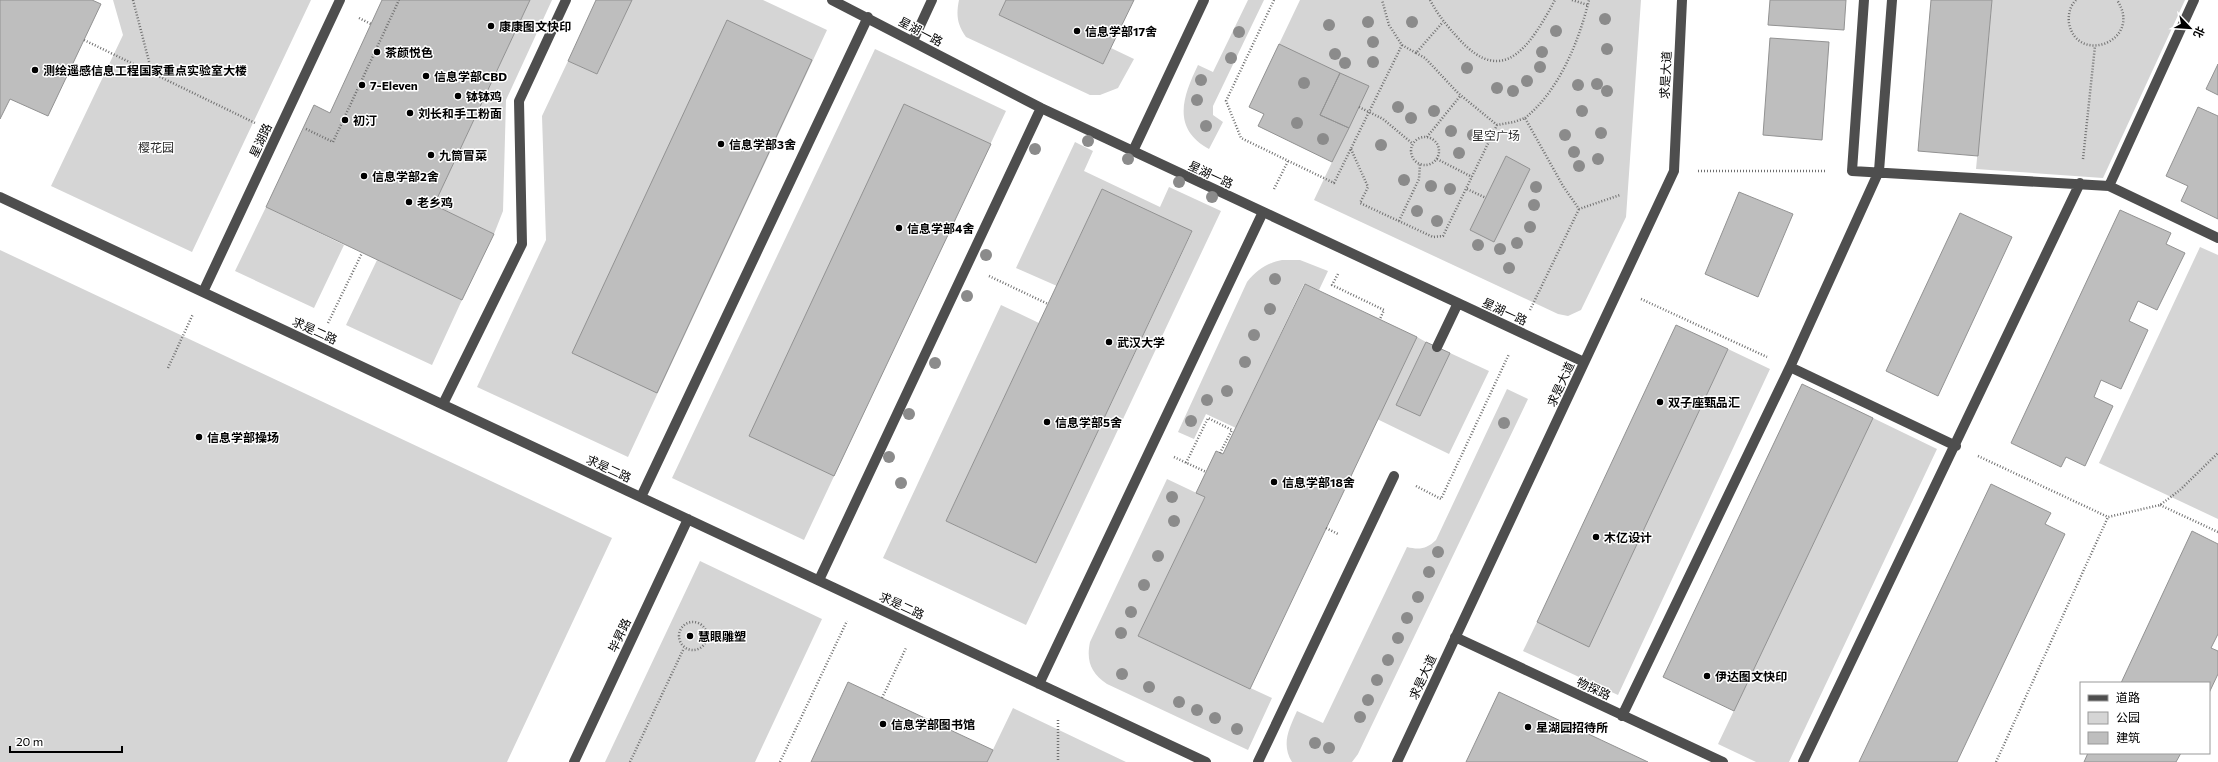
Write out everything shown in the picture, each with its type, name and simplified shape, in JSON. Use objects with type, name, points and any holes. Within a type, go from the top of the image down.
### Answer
[{"type":"street","name":"星湖路","points":[[203,292],[340,0]]},
{"type":"street","points":[[443,404],[522,244],[519,101],[566,0]]},
{"type":"street","name":"星湖一路","points":[[832,0],[868,17],[1041,108],[1584,362]]},
{"type":"street","points":[[913,41],[932,0]]},
{"type":"street","points":[[1133,151],[1204,0]]},
{"type":"street","name":"求是大道","points":[[1396,762],[1674,171],[1682,0]]},
{"type":"street","points":[[1864,0],[1852,171],[1879,171],[2110,186],[2218,238]]},
{"type":"street","points":[[1622,716],[1790,367],[1879,171],[1892,0]]},
{"type":"street","points":[[2110,186],[2194,0]]},
{"type":"street","points":[[640,497],[868,17]]},
{"type":"street","points":[[819,580],[1041,108]]},
{"type":"street","points":[[1803,762],[1956,446],[2080,184]]},
{"type":"street","name":"求是二路","points":[[0,197],[1206,762]]},
{"type":"street","points":[[1039,684],[1263,212]]},
{"type":"street","points":[[1437,347],[1458,303]]},
{"type":"street","points":[[1790,367],[1956,446]]},
{"type":"street","points":[[1258,762],[1394,476]]},
{"type":"street","name":"毕昇路","points":[[574,762],[688,519]]},
{"type":"street","name":"物探路","points":[[1455,637],[1622,716],[1703,758],[1723,762]]},
{"type":"path","points":[[133,0],[152,73]]},
{"type":"path","points":[[304,128],[333,142],[399,0]]},
{"type":"path","points":[[1274,0],[1226,101],[1241,138],[1334,183],[1402,45]]},
{"type":"path","points":[[1382,0],[1389,25],[1402,45],[1425,58],[1461,95],[1497,125],[1514,122],[1525,118],[1532,112],[1553,86],[1576,39],[1589,0]]},
{"type":"path","points":[[1430,0],[1443,22],[1478,57],[1499,62],[1510,58],[1522,50],[1541,25],[1555,0]]},
{"type":"path","points":[[1572,0],[1588,5]]},
{"type":"path","points":[[2076,0],[2070,10],[2070,27],[2080,40],[2095,46],[2104,45],[2119,34],[2124,17],[2122,8],[2117,0]]},
{"type":"path","points":[[1416,53],[1443,22]]},
{"type":"path","points":[[84,40],[258,124]]},
{"type":"path","points":[[2080,184],[2095,46]]},
{"type":"path","points":[[1427,137],[1461,95]]},
{"type":"path","points":[[1359,107],[1383,119],[1413,144]]},
{"type":"path","points":[[1525,118],[1563,186],[1578,209]]},
{"type":"path","points":[[1351,149],[1368,187],[1360,203],[1434,237],[1443,236],[1497,125]]},
{"type":"path","points":[[1427,137],[1435,141],[1438,145],[1436,159],[1429,164],[1420,164],[1416,162],[1412,156],[1413,144],[1419,138],[1427,137]]},
{"type":"path","points":[[1436,159],[1472,177]]},
{"type":"path","points":[[1263,212],[1288,161]]},
{"type":"path","points":[[1399,221],[1419,179],[1420,164]]},
{"type":"path","points":[[1674,171],[1832,171]]},
{"type":"path","points":[[1466,189],[1486,198]]},
{"type":"path","points":[[1530,311],[1578,209],[1620,195]]},
{"type":"path","points":[[331,317],[362,253]]},
{"type":"path","points":[[1005,283],[1048,304]]},
{"type":"path","points":[[1332,285],[1384,310],[1380,319]]},
{"type":"path","points":[[1619,288],[1790,367]]},
{"type":"path","points":[[168,368],[203,292]]},
{"type":"path","points":[[1441,499],[1502,368]]},
{"type":"path","points":[[1186,463],[1208,418],[1232,430],[1220,453]]},
{"type":"path","points":[[1151,446],[1206,472]]},
{"type":"path","points":[[1956,446],[2108,517],[2160,505],[2180,490],[2218,453]]},
{"type":"path","points":[[2160,505],[2218,532]]},
{"type":"path","points":[[1996,762],[2108,517]]},
{"type":"path","points":[[780,762],[858,599]]},
{"type":"path","points":[[689,622],[702,625],[705,629],[707,639],[702,647],[693,651],[684,648],[680,645],[678,636],[681,627],[689,622]]},
{"type":"path","points":[[630,762],[684,648]]},
{"type":"path","points":[[882,698],[906,648]]},
{"type":"path","points":[[1058,720],[1058,762]]},
{"type":"green space","name":"樱花园","points":[[113,0],[311,0],[192,252],[51,186],[123,35]]},
{"type":"green space","points":[[530,0],[552,0],[506,100],[503,211],[494,234],[434,205]]},
{"type":"green space","points":[[632,0],[763,0],[827,30],[628,457],[477,387],[546,240],[542,116],[568,61],[597,74]]},
{"type":"green space","points":[[959,0],[1006,0],[999,15],[1103,64],[1111,48],[1134,59],[1118,88],[1100,95],[1090,95],[966,37],[958,19]]},
{"type":"green space","points":[[1248,0],[1264,0],[1213,106],[1213,115],[1223,122],[1209,149],[1197,141],[1189,131],[1185,121],[1185,100],[1188,88],[1198,65],[1213,72]]},
{"type":"green space","name":"星空广场","points":[[1300,0],[1641,0],[1626,217],[1581,310],[1568,316],[1558,314],[1314,200],[1332,162],[1258,126],[1264,114],[1249,107]]},
{"type":"green space","points":[[1992,0],[2185,0],[2103,178],[1976,169]]},
{"type":"green space","points":[[875,49],[1006,111],[804,540],[672,478]]},
{"type":"green space","points":[[1075,142],[1093,151],[1084,171],[1160,207],[1169,187],[1221,211],[1026,625],[883,558],[1001,305],[1039,323],[946,521],[1036,563],[1192,232],[1102,189],[1057,286],[1016,268]]},
{"type":"green space","points":[[266,207],[344,245],[314,308],[235,271]]},
{"type":"green space","points":[[2200,247],[2218,255],[2218,519],[2099,463]]},
{"type":"green space","name":"信息学部操场","points":[[0,250],[612,538],[507,762],[0,762]]},
{"type":"green space","points":[[377,260],[462,300],[432,365],[346,325]]},
{"type":"green space","points":[[1282,260],[1300,260],[1328,271],[1319,290],[1304,284],[1236,428],[1206,414],[1194,439],[1178,432],[1247,282],[1263,268]]},
{"type":"green space","points":[[1417,337],[1426,342],[1397,404],[1420,415],[1450,353],[1489,371],[1449,454],[1377,419]]},
{"type":"green space","points":[[1728,349],[1770,369],[1618,695],[1523,651],[1537,622],[1589,646]]},
{"type":"green space","points":[[1507,389],[1528,399],[1358,754],[1352,762],[1292,762],[1287,749],[1287,736],[1297,711],[1323,723],[1407,547],[1423,548],[1436,540]]},
{"type":"green space","points":[[1873,418],[1937,449],[1789,762],[1756,762],[1718,744]]},
{"type":"green space","points":[[1167,479],[1205,497],[1138,636],[1272,698],[1248,750],[1107,684],[1097,675],[1089,661],[1090,642]]},
{"type":"green space","points":[[700,561],[822,619],[755,762],[605,762]]},
{"type":"green space","points":[[1013,708],[1126,762],[987,762]]},
{"type":"building","name":"测绘遥感信息工程国家重点实验室大楼","points":[[0,0],[92,0],[101,4],[48,116],[10,99],[0,119]]},
{"type":"building","name":"信息学部2舍","points":[[382,0],[530,0],[434,205],[494,234],[462,300],[266,207],[314,105],[330,113]]},
{"type":"building","points":[[596,0],[632,0],[597,74],[568,61]]},
{"type":"building","name":"信息学部17舍","points":[[1006,0],[1134,0],[1103,64],[999,15]]},
{"type":"building","points":[[1770,0],[1846,0],[1844,30],[1768,25]]},
{"type":"building","points":[[1931,0],[1992,0],[1978,156],[1918,151]]},
{"type":"building","name":"信息学部3舍","points":[[727,20],[812,60],[657,393],[572,353]]},
{"type":"building","points":[[1770,38],[1829,42],[1822,140],[1763,135]]},
{"type":"building","points":[[1279,44],[1340,73],[1320,115],[1349,128],[1332,162],[1258,126],[1264,114],[1249,107]]},
{"type":"building","points":[[2218,64],[2218,95],[2206,89]]},
{"type":"building","points":[[1340,73],[1369,86],[1349,128],[1320,115]]},
{"type":"building","name":"信息学部4舍","points":[[904,104],[991,144],[834,476],[749,436]]},
{"type":"building","points":[[2198,107],[2218,116],[2218,219],[2181,201],[2188,186],[2166,176]]},
{"type":"building","points":[[1506,156],[1530,169],[1494,242],[1470,230]]},
{"type":"building","name":"信息学部5舍","points":[[1102,189],[1192,231],[1036,563],[946,521]]},
{"type":"building","points":[[1739,192],[1793,214],[1758,297],[1705,274]]},
{"type":"building","points":[[2120,210],[2171,233],[2166,244],[2185,253],[2157,310],[2138,301],[2129,321],[2148,330],[2121,389],[2101,380],[2094,397],[2113,406],[2085,466],[2066,457],[2061,467],[2011,443]]},
{"type":"building","points":[[1960,213],[2012,237],[1938,396],[1886,371]]},
{"type":"building","name":"信息学部18舍","points":[[1305,284],[1417,337],[1250,689],[1138,636],[1205,497],[1196,493],[1216,451],[1223,454]]},
{"type":"building","points":[[1676,325],[1728,349],[1589,647],[1537,622]]},
{"type":"building","points":[[1426,342],[1450,353],[1420,416],[1396,405]]},
{"type":"building","points":[[1802,384],[1873,418],[1734,711],[1663,677]]},
{"type":"building","points":[[1991,484],[2051,513],[2045,524],[2065,534],[1957,762],[1859,762]]},
{"type":"building","points":[[2192,531],[2218,544],[2218,634],[2211,648],[2218,651],[2218,674],[2210,691],[2210,682],[2121,682]]},
{"type":"building","name":"信息学部图书馆","points":[[848,682],[993,750],[987,762],[811,762]]},
{"type":"building","name":"星湖园招待所","points":[[1499,692],[1648,762],[1466,762]]},
{"type":"building","points":[[2088,754],[2180,754],[2176,762],[2084,762]]},
{"type":"place","name":"康康图文快印","points":[[491,26]]},
{"type":"place","name":"信息学部17舍","points":[[1077,31]]},
{"type":"place","name":"茶颜悦色","points":[[377,52]]},
{"type":"place","name":"测绘遥感信息工程国家重点实验室大楼","points":[[35,70]]},
{"type":"place","name":"信息学部CBD","points":[[426,76]]},
{"type":"place","name":"7-Eleven","points":[[362,85]]},
{"type":"place","name":"钵钵鸡","points":[[458,96]]},
{"type":"place","name":"刘长和手工粉面","points":[[410,113]]},
{"type":"place","name":"初汀","points":[[345,120]]},
{"type":"place","name":"信息学部3舍","points":[[721,144]]},
{"type":"place","name":"九筒冒菜","points":[[431,155]]},
{"type":"place","name":"信息学部2舍","points":[[364,176]]},
{"type":"place","name":"老乡鸡","points":[[409,202]]},
{"type":"place","name":"信息学部4舍","points":[[899,228]]},
{"type":"place","name":"武汉大学","points":[[1109,342]]},
{"type":"place","name":"双子座甄品汇","points":[[1660,402]]},
{"type":"place","name":"信息学部5舍","points":[[1047,422]]},
{"type":"place","name":"信息学部操场","points":[[199,437]]},
{"type":"place","name":"信息学部18舍","points":[[1274,482]]},
{"type":"place","name":"木亿设计","points":[[1596,537]]},
{"type":"place","name":"慧眼雕塑","points":[[690,636]]},
{"type":"place","name":"伊达图文快印","points":[[1707,676]]},
{"type":"place","name":"信息学部图书馆","points":[[883,724]]},
{"type":"place","name":"星湖园招待所","points":[[1528,727]]}]
